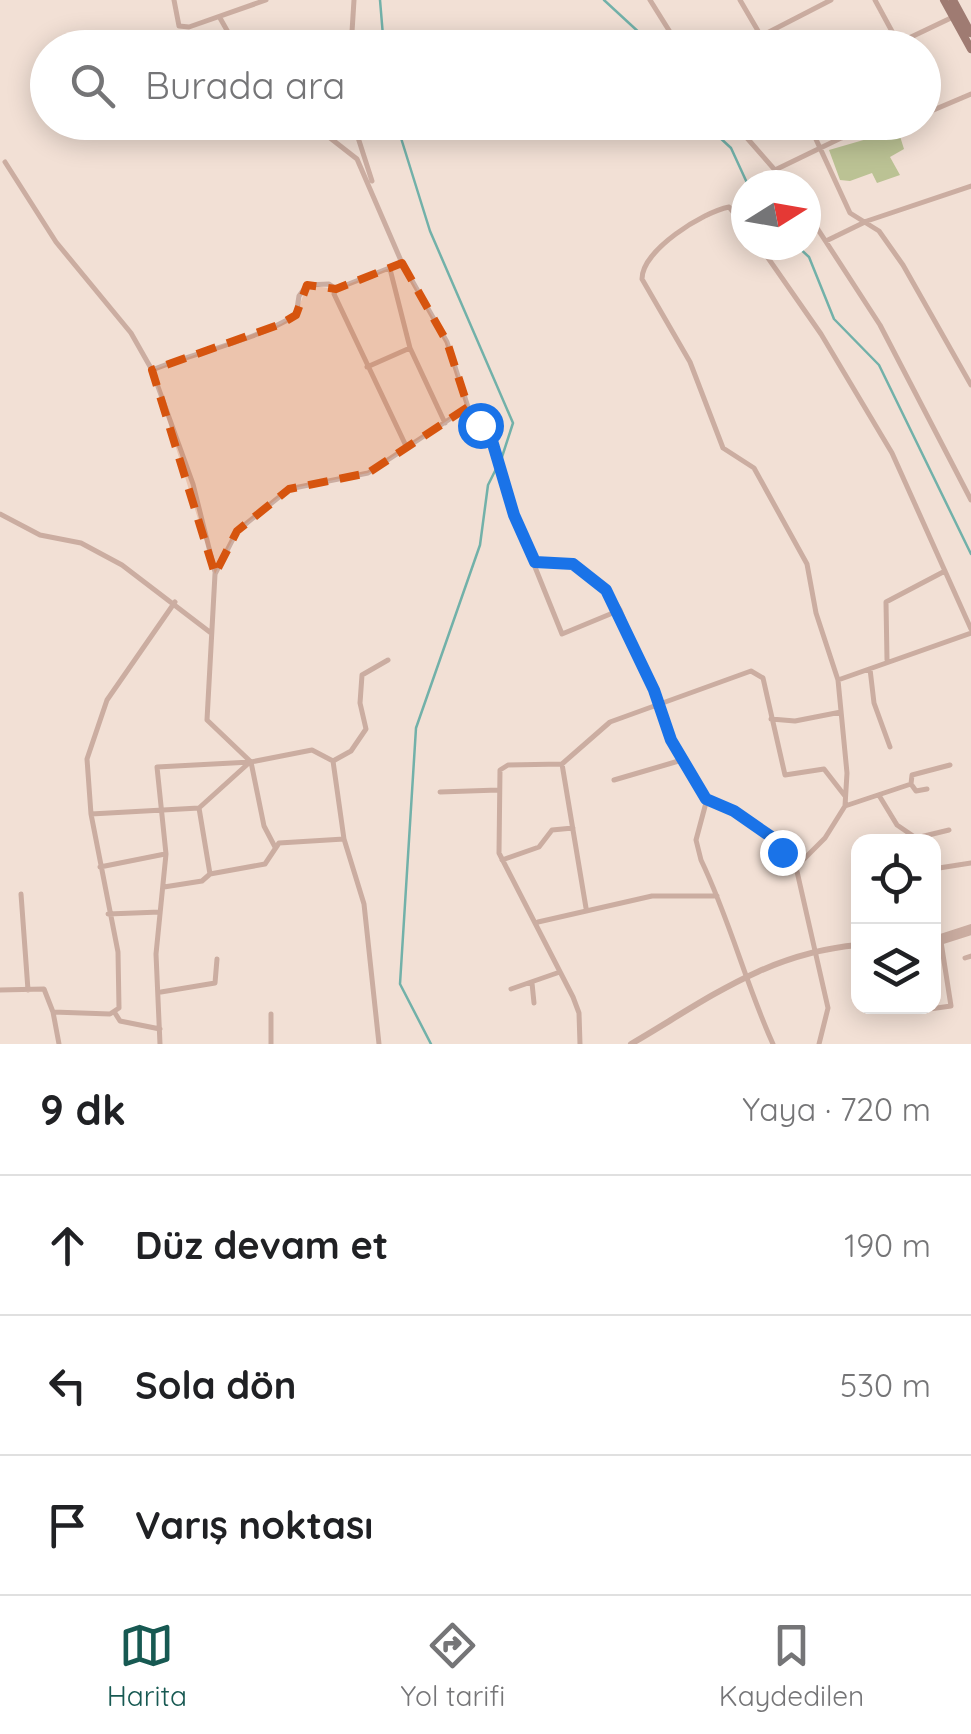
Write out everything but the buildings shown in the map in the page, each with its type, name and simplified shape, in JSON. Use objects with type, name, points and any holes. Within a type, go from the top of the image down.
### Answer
[{"type":"main road","points":[[944,0],[971,49]]},
{"type":"main road","points":[[953,0],[971,32]]},
{"type":"street","points":[[174,0],[179,26],[220,18],[266,0]]},
{"type":"street","points":[[352,30],[354,0]]},
{"type":"street","points":[[650,0],[669,30]]},
{"type":"street","points":[[740,0],[758,30]]},
{"type":"street","points":[[772,30],[830,0]]},
{"type":"street","points":[[875,0],[892,30]]},
{"type":"street","points":[[928,30],[953,17]]},
{"type":"street","points":[[220,18],[226,30]]},
{"type":"street","points":[[941,108],[971,94]]},
{"type":"street","points":[[332,140],[356,160],[402,262],[447,342],[468,407],[493,444],[514,515],[562,634],[620,610]]},
{"type":"street","points":[[358,140],[380,212]]},
{"type":"street","points":[[750,140],[777,170],[843,140]]},
{"type":"street","points":[[816,140],[850,214],[867,221],[903,265],[971,386]]},
{"type":"street","points":[[5,162],[56,242],[131,333],[152,370],[193,484],[216,574],[207,720],[251,762],[264,826],[275,847]]},
{"type":"street","points":[[826,241],[867,221],[971,186]]},
{"type":"street","points":[[731,208],[688,223],[648,262],[642,279],[690,362],[716,435],[727,452],[754,468],[807,564],[816,613],[838,680],[845,806],[825,838],[796,867]]},
{"type":"street","points":[[821,234],[916,387],[971,500]]},
{"type":"street","points":[[769,260],[821,334],[892,453],[971,631],[838,680]]},
{"type":"street","points":[[336,290],[402,262]]},
{"type":"street","points":[[390,269],[410,348],[445,423]]},
{"type":"street","points":[[152,370],[238,346],[251,334],[296,316],[298,296],[307,285],[329,284],[336,290],[367,368],[406,448]]},
{"type":"street","points":[[367,368],[410,348]]},
{"type":"street","points":[[216,574],[237,531],[288,489],[368,473],[468,407]]},
{"type":"street","points":[[0,514],[40,535],[81,542],[175,602],[210,633]]},
{"type":"street","points":[[535,562],[573,564],[606,590],[620,610],[682,760],[706,799],[734,811],[770,836],[796,867],[828,1008],[820,1044]]},
{"type":"street","points":[[888,660],[886,602],[945,571]]},
{"type":"street","points":[[160,1030],[120,1021],[115,1013],[118,952],[91,814],[87,758],[104,706],[175,602]]},
{"type":"street","points":[[333,761],[351,751],[366,730],[360,703],[362,675],[388,660]]},
{"type":"street","points":[[870,668],[874,703],[890,747]]},
{"type":"street","points":[[580,1044],[579,1013],[557,973],[538,922],[502,860],[500,770],[508,765],[562,764],[610,722],[751,671],[763,678],[785,775],[824,769],[846,797]]},
{"type":"street","points":[[771,719],[795,721],[842,712]]},
{"type":"street","points":[[160,1044],[161,992],[156,954],[166,854],[158,767],[251,762],[312,750],[333,761]]},
{"type":"street","points":[[614,780],[682,760]]},
{"type":"street","points":[[333,761],[344,839],[364,904],[379,1044]]},
{"type":"street","points":[[91,814],[200,808],[251,762]]},
{"type":"street","points":[[562,764],[586,908]]},
{"type":"street","points":[[927,789],[916,791],[911,784],[912,775],[950,765]]},
{"type":"street","points":[[845,806],[911,784]]},
{"type":"street","points":[[440,792],[498,790]]},
{"type":"street","points":[[880,796],[897,825],[916,838],[949,830]]},
{"type":"street","points":[[706,799],[696,840],[760,1022],[773,1044]]},
{"type":"street","points":[[200,808],[210,874]]},
{"type":"street","points":[[502,860],[539,847],[552,830],[574,828]]},
{"type":"street","points":[[164,887],[265,864],[279,842],[344,839]]},
{"type":"street","points":[[100,866],[166,854]]},
{"type":"street","points":[[941,868],[971,863]]},
{"type":"street","points":[[21,894],[28,990]]},
{"type":"street","points":[[538,922],[652,896],[718,896]]},
{"type":"street","points":[[108,914],[160,912]]},
{"type":"street","points":[[941,939],[971,930]]},
{"type":"street","points":[[631,1044],[779,960],[851,946]]},
{"type":"street","points":[[161,992],[215,983],[217,958]]},
{"type":"street","points":[[941,963],[951,1006],[941,1007]]},
{"type":"street","points":[[510,989],[557,973]]},
{"type":"street","points":[[532,984],[534,1002]]},
{"type":"street","points":[[0,990],[48,993],[59,1044]]},
{"type":"street","points":[[53,1012],[115,1013]]},
{"type":"street","points":[[271,1044],[272,1014]]},
{"type":"highlighted area","points":[[402,263],[447,342],[468,407],[368,473],[289,489],[237,531],[215,574],[152,370],[281,324],[296,315],[307,285],[336,289]]},
{"type":"green space","points":[[864,140],[901,140],[904,149],[890,157],[900,175],[877,183],[872,173],[850,181],[840,180],[829,150]]},
{"type":"waterway","points":[[380,0],[382,30]]},
{"type":"waterway","points":[[604,0],[636,30]]},
{"type":"waterway","points":[[402,140],[430,231],[513,423],[501,460]]},
{"type":"waterway","points":[[722,140],[731,148],[741,170]]},
{"type":"waterway","points":[[810,260],[834,319],[879,365],[971,554]]},
{"type":"waterway","points":[[431,1044],[400,984],[416,728],[480,545],[488,485],[497,467]]},
{"type":"route","points":[[480,425],[493,444],[507,481],[509,501],[535,562],[573,564],[606,590],[620,610],[671,740],[706,799],[734,811],[770,836],[782,852]]}]
